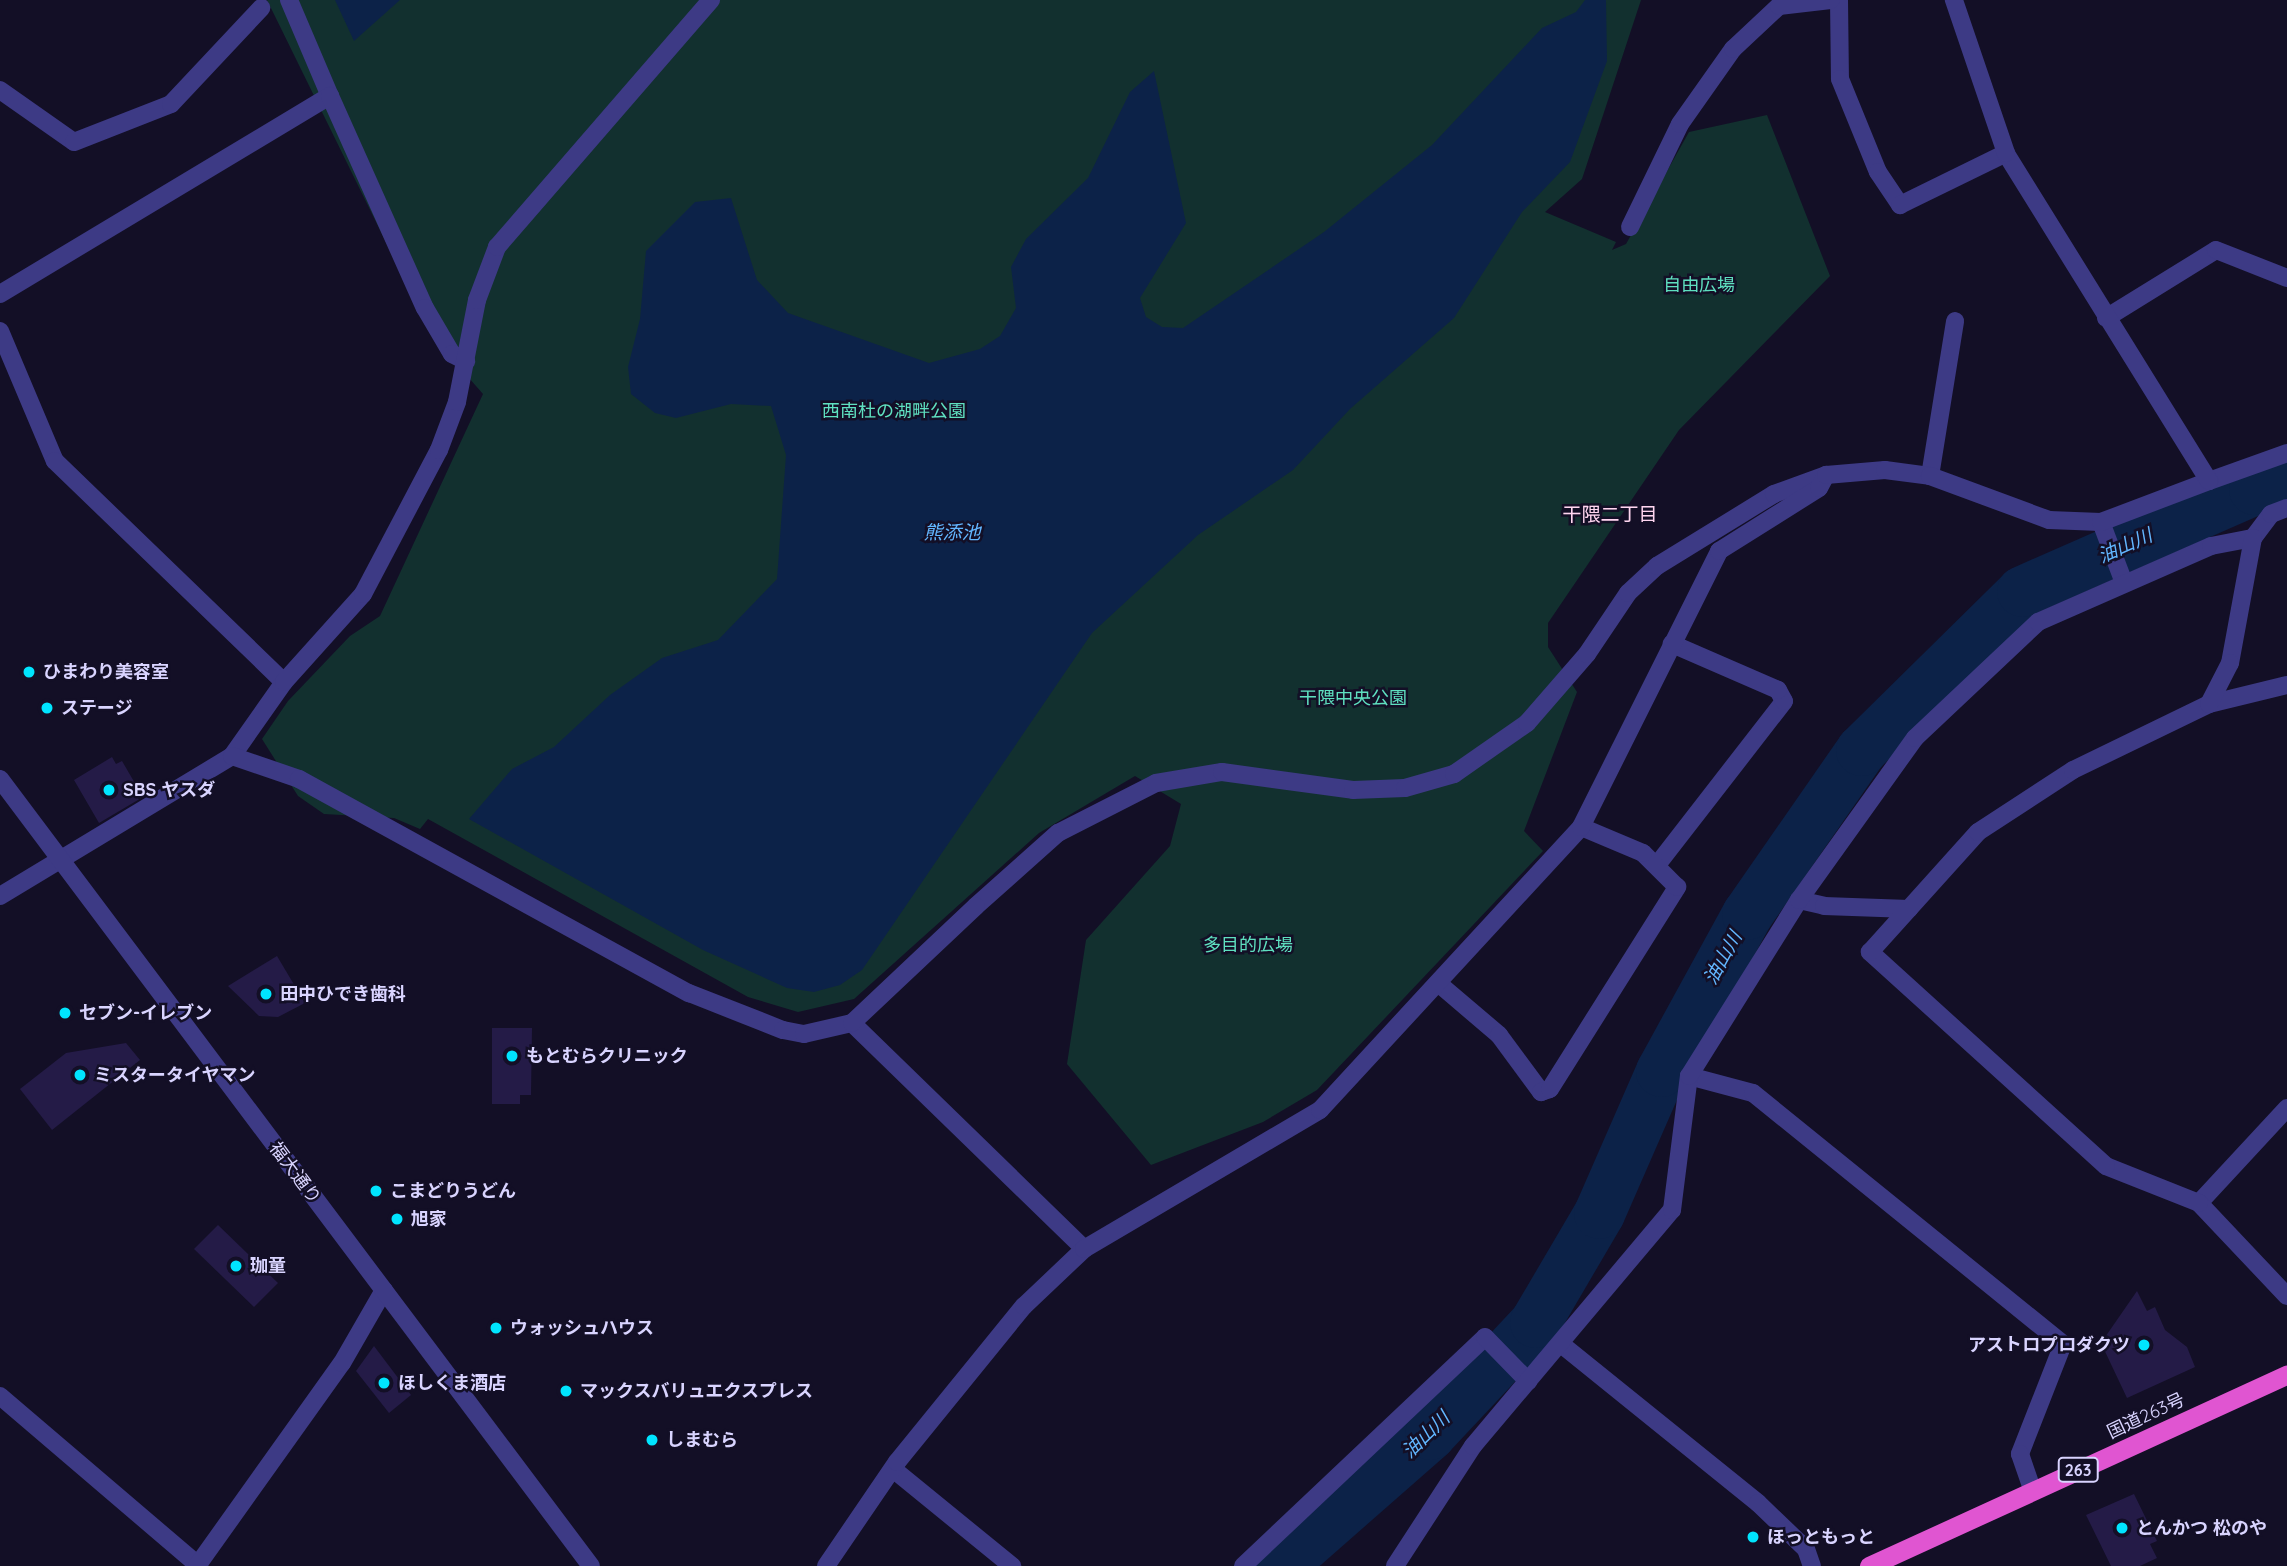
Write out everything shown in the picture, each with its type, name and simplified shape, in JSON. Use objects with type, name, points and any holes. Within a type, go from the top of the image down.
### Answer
[{"type":"highway","name":"国道263号","points":[[1869,1566],[2287,1375]]},
{"type":"street","points":[[289,0],[425,308],[452,354],[466,361]]},
{"type":"street","points":[[0,896],[55,859],[232,756],[284,682],[363,594],[395,541],[439,450],[466,361],[477,300],[497,247],[711,0]]},
{"type":"street","points":[[1630,227],[1680,124],[1733,49],[1779,6],[1831,0]]},
{"type":"street","points":[[1839,0],[1840,79],[1878,172],[1900,205],[2006,153]]},
{"type":"street","points":[[1954,0],[2006,153],[2209,481]]},
{"type":"street","points":[[0,90],[74,142],[171,104],[261,8]]},
{"type":"street","points":[[0,294],[330,96]]},
{"type":"street","points":[[2106,318],[2216,250],[2287,278]]},
{"type":"street","points":[[1930,476],[1955,321]]},
{"type":"street","points":[[0,331],[55,461],[284,682]]},
{"type":"street","points":[[232,756],[299,779],[733,1013],[804,1034],[852,1023],[1058,833],[1156,783],[1222,772],[1353,790],[1392,789],[1454,774],[1527,723],[1587,654],[1628,593],[1657,566],[1696,537],[1774,494],[1826,475],[1885,470],[1930,476],[2049,520],[2101,522],[2287,453]]},
{"type":"street","points":[[826,1566],[893,1469],[1024,1306],[1084,1249],[1320,1110],[1581,827],[1720,551],[1819,488],[1826,475]]},
{"type":"street","points":[[2209,704],[2230,663],[2253,538],[2271,514],[2287,508]]},
{"type":"street","points":[[2101,522],[2124,583]]},
{"type":"street","points":[[1395,1566],[1473,1446],[1672,1210],[1689,1076],[1799,900],[1915,737],[2038,622],[2211,546],[2253,538]]},
{"type":"street","points":[[1657,865],[1784,701],[1778,690],[1672,644]]},
{"type":"street","points":[[2287,685],[2209,704],[2073,770],[1978,832],[1870,952],[2106,1166],[2199,1203],[2287,1296]]},
{"type":"street","name":"福大通り","points":[[0,779],[55,859],[591,1566]]},
{"type":"street","points":[[1438,983],[1490,1026],[1541,1092],[1550,1089],[1678,887],[1643,853],[1581,827]]},
{"type":"street","points":[[1799,900],[1824,906],[1909,909]]},
{"type":"street","points":[[852,1023],[1084,1249]]},
{"type":"street","points":[[1689,1076],[1753,1093],[2063,1344],[2020,1454],[2033,1491]]},
{"type":"street","points":[[2199,1203],[2287,1108]]},
{"type":"street","points":[[0,1396],[198,1566],[342,1363],[384,1290]]},
{"type":"street","points":[[1243,1566],[1485,1337],[1528,1381]]},
{"type":"street","points":[[1560,1344],[1758,1503],[1806,1549],[1812,1566]]},
{"type":"street","points":[[893,1469],[1012,1566]]},
{"type":"green space","name":"西南杜の湖畔公園","points":[[267,0],[1641,0],[1582,179],[1545,212],[1616,242],[1612,250],[1626,244],[1689,132],[1767,115],[1830,276],[1679,430],[1548,623],[1548,647],[1577,692],[1524,831],[1543,851],[1317,1090],[1263,1122],[1151,1165],[1067,1064],[1086,940],[1170,846],[1181,804],[1135,776],[1039,833],[854,999],[798,1012],[748,997],[428,819],[420,829],[394,818],[324,814],[298,796],[262,739],[288,701],[350,636],[380,616],[483,394],[432,336]]},
{"type":"water","points":[[335,0],[400,0],[354,41]]},
{"type":"water","name":"熊添池","points":[[1585,0],[1606,0],[1607,61],[1570,162],[1522,212],[1454,318],[1350,409],[1293,470],[1198,535],[1092,633],[862,970],[840,985],[814,992],[787,988],[703,950],[469,819],[512,769],[554,747],[610,695],[662,658],[718,640],[777,579],[786,455],[771,406],[731,404],[676,418],[655,413],[631,394],[628,367],[640,319],[646,251],[695,202],[731,198],[757,280],[788,313],[929,363],[980,349],[1000,336],[1016,308],[1011,267],[1026,239],[1088,178],[1130,92],[1154,71],[1186,223],[1140,298],[1146,317],[1162,327],[1183,328],[1324,232],[1432,145],[1542,28],[1576,12]]},
{"type":"building","name":"SBS ヤスダ","points":[[112,757],[116,764],[122,761],[143,797],[99,823],[74,780]]},
{"type":"building","name":"田中ひでき歯科","points":[[277,956],[305,1003],[278,1017],[259,1016],[228,986]]},
{"type":"building","name":"もとむらクリニック","points":[[492,1028],[532,1028],[531,1095],[520,1095],[520,1104],[492,1104]]},
{"type":"building","name":"ミスタータイヤマン","points":[[126,1043],[140,1060],[52,1130],[20,1089],[66,1053]]},
{"type":"building","name":"珈童","points":[[218,1225],[278,1283],[254,1307],[194,1249]]},
{"type":"building","name":"アストロプロダクツ","points":[[2137,1291],[2147,1311],[2155,1307],[2165,1330],[2187,1347],[2195,1367],[2127,1398],[2101,1343]]},
{"type":"building","name":"ほしくま酒店","points":[[374,1346],[411,1395],[389,1413],[356,1371]]},
{"type":"building","name":"とんかつ 松のや","points":[[2134,1494],[2157,1541],[2150,1544],[2157,1558],[2140,1566],[2111,1566],[2086,1515]]},
{"type":"waterway","name":"油山川","points":[[1280,1566],[1430,1434],[1535,1322],[1599,1213],[1661,1071],[1747,914],[1861,750],[2022,591],[2254,489],[2287,483]]},
{"type":"place","name":"ひまわり美容室","points":[[29,672]]},
{"type":"place","name":"ステージ","points":[[47,708]]},
{"type":"place","name":"SBS ヤスダ","points":[[109,790]]},
{"type":"place","name":"田中ひでき歯科","points":[[266,994]]},
{"type":"place","name":"セブン-イレブン","points":[[65,1013]]},
{"type":"place","name":"もとむらクリニック","points":[[512,1056]]},
{"type":"place","name":"ミスタータイヤマン","points":[[80,1075]]},
{"type":"place","name":"こまどりうどん","points":[[376,1191]]},
{"type":"place","name":"旭家","points":[[397,1219]]},
{"type":"place","name":"珈童","points":[[236,1266]]},
{"type":"place","name":"ウォッシュハウス","points":[[496,1328]]},
{"type":"place","name":"アストロプロダクツ","points":[[2144,1345]]},
{"type":"place","name":"ほしくま酒店","points":[[384,1383]]},
{"type":"place","name":"マックスバリュエクスプレス","points":[[566,1391]]},
{"type":"place","name":"しまむら","points":[[652,1440]]},
{"type":"place","name":"とんかつ 松のや","points":[[2122,1528]]},
{"type":"place","name":"ほっともっと","points":[[1753,1537]]},
{"type":"district","name":"干隈二丁目","points":[[1610,515]]},
{"type":"park label","name":"自由広場","points":[[1699,285]]},
{"type":"park label","name":"干隈中央公園","points":[[1353,698]]},
{"type":"park label","name":"多目的広場","points":[[1248,945]]}]
